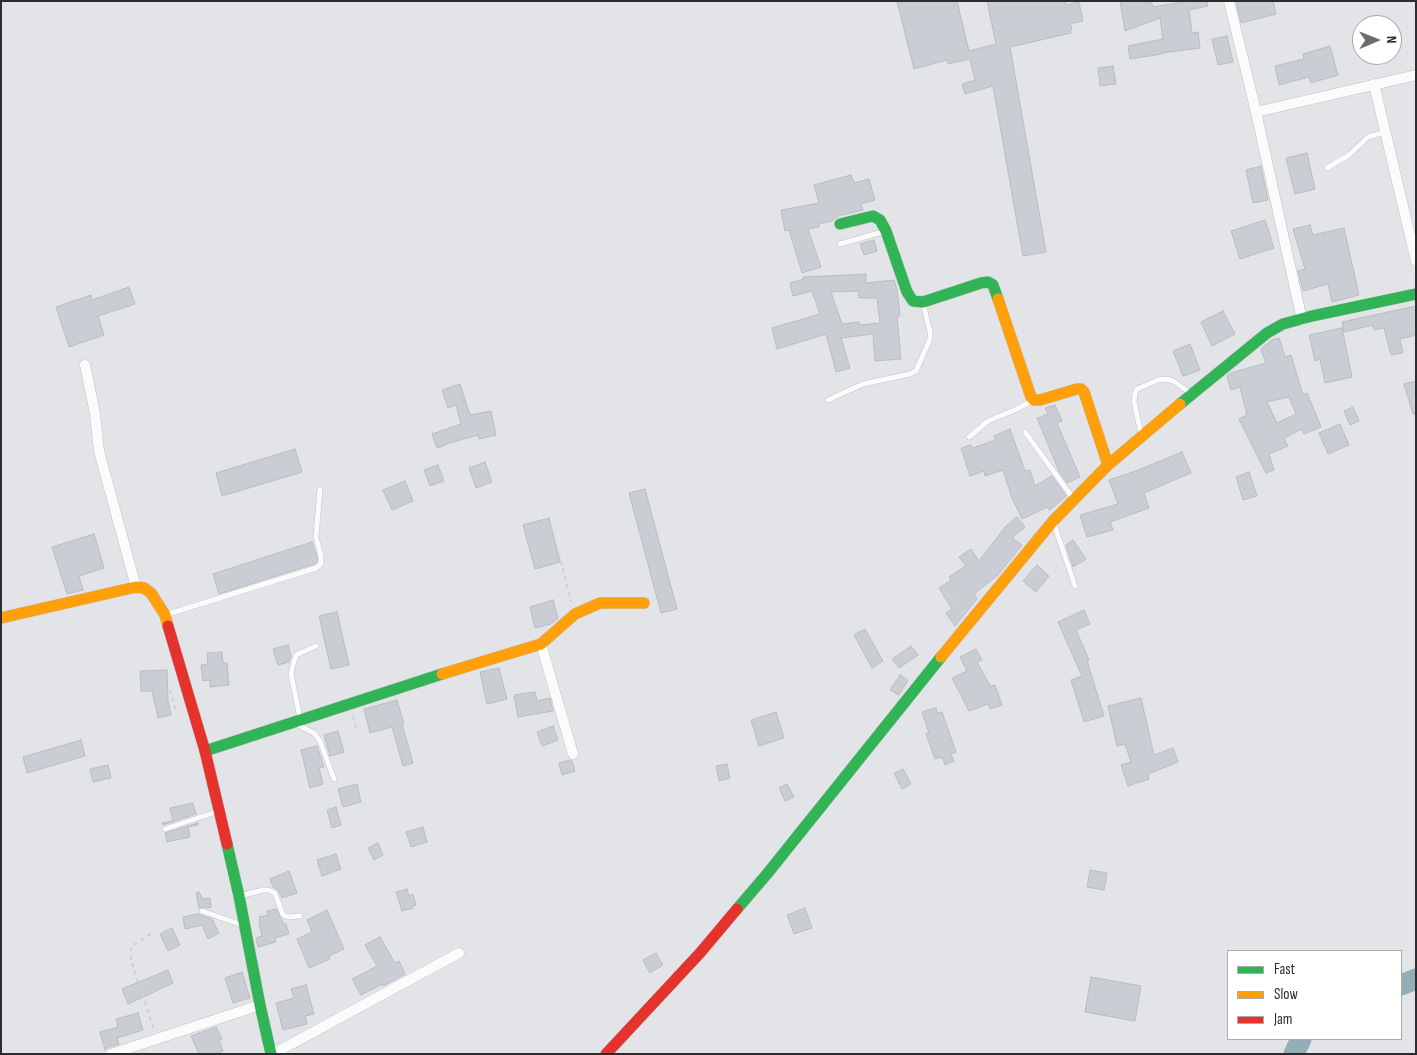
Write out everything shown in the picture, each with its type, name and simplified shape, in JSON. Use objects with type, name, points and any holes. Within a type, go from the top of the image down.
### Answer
[{"type":"street","points":[[1229,1],[1256,112],[1302,320]]},
{"type":"street","points":[[1256,112],[1416,75]]},
{"type":"street","points":[[1374,84],[1416,261]]},
{"type":"street","points":[[840,224],[874,216],[880,220],[886,231],[907,292],[913,301],[923,302],[981,283],[988,282],[993,285],[1031,397],[1034,400],[1040,400],[1081,389],[1084,392],[1108,465]]},
{"type":"street","points":[[606,1054],[700,953],[767,874],[1053,522],[1108,465],[1191,394],[1267,333],[1284,324],[1416,294]]},
{"type":"street","points":[[85,364],[95,414],[99,451],[136,587]]},
{"type":"street","points":[[1,618],[136,587],[144,588],[151,593],[164,615],[205,751],[239,896],[260,1005],[272,1054],[459,953]]},
{"type":"street","points":[[205,751],[473,664],[541,644],[575,614],[600,603],[644,603]]},
{"type":"street","points":[[541,644],[573,754]]},
{"type":"street","points":[[111,1054],[260,1005]]},
{"type":"lane","points":[[1327,168],[1349,156],[1368,137],[1385,132]]},
{"type":"lane","points":[[840,244],[886,231]]},
{"type":"lane","points":[[828,400],[863,384],[910,374],[916,370],[930,339],[923,302]]},
{"type":"lane","points":[[1141,436],[1134,401],[1137,389],[1158,380],[1166,379],[1173,381],[1191,394]]},
{"type":"lane","points":[[969,437],[988,420],[1034,400]]},
{"type":"lane","points":[[1025,432],[1074,499]]},
{"type":"lane","points":[[164,615],[316,568],[321,564],[316,537],[320,489]]},
{"type":"lane","points":[[1053,522],[1075,586]]},
{"type":"lane","points":[[316,646],[296,655],[293,664],[291,674],[297,721],[314,733],[320,741],[334,779]]},
{"type":"lane","points":[[166,829],[219,811]]},
{"type":"lane","points":[[239,896],[268,890],[274,893],[283,915],[288,918],[300,916]]},
{"type":"lane","points":[[202,911],[245,927]]},
{"type":"path","points":[[559,553],[575,614]]},
{"type":"path","points":[[951,596],[970,622]]},
{"type":"path","points":[[151,934],[132,946],[130,951],[131,960],[157,1038]]},
{"type":"building","points":[[897,1],[957,1],[969,51],[996,44],[987,1],[1066,1],[1066,5],[1079,2],[1083,21],[1070,24],[1071,33],[1010,47],[1046,252],[1023,256],[993,86],[965,94],[962,84],[975,80],[970,59],[948,64],[947,60],[914,69]]},
{"type":"building","points":[[1120,1],[1151,1],[1153,7],[1188,1],[1207,1],[1208,6],[1189,10],[1192,33],[1198,32],[1200,48],[1130,59],[1128,46],[1163,39],[1160,18],[1125,31]]},
{"type":"building","points":[[1236,1],[1273,1],[1276,14],[1241,23]]},
{"type":"building","points":[[1227,36],[1233,62],[1218,65],[1212,39]]},
{"type":"building","points":[[1330,46],[1338,75],[1311,83],[1309,77],[1279,85],[1275,66],[1304,59],[1303,54]]},
{"type":"building","points":[[1113,66],[1116,84],[1100,86],[1098,68]]},
{"type":"building","points":[[1307,153],[1315,189],[1295,194],[1286,158]]},
{"type":"building","points":[[1261,166],[1268,200],[1253,203],[1246,170]]},
{"type":"building","points":[[851,175],[854,183],[869,179],[875,200],[861,204],[863,210],[838,216],[832,221],[819,224],[819,227],[808,229],[821,267],[802,273],[789,230],[785,231],[781,210],[819,203],[814,185]]},
{"type":"building","points":[[1265,220],[1274,248],[1240,259],[1231,231]]},
{"type":"building","points":[[1310,225],[1313,235],[1344,228],[1359,295],[1332,302],[1328,284],[1303,291],[1298,271],[1305,269],[1293,229]]},
{"type":"building","points":[[874,240],[877,251],[864,255],[860,244]]},
{"type":"building","points":[[866,274],[866,283],[894,280],[900,316],[897,316],[901,359],[875,361],[873,334],[841,338],[850,368],[836,372],[826,334],[777,349],[772,328],[820,314],[812,291],[793,296],[790,283],[804,279],[803,277]],"holes":[[[858,291],[859,298],[877,298],[880,323],[859,325],[859,322],[842,324],[831,292]]]},
{"type":"building","points":[[129,287],[135,304],[98,316],[104,335],[69,347],[56,307],[91,295],[92,300]]},
{"type":"building","points":[[1416,306],[1416,335],[1400,339],[1403,353],[1391,355],[1384,328],[1374,330],[1373,325],[1344,332],[1342,322]]},
{"type":"building","points":[[1223,311],[1235,334],[1212,346],[1201,322]]},
{"type":"building","points":[[1342,328],[1352,377],[1325,383],[1320,359],[1315,361],[1309,335]]},
{"type":"building","points":[[1279,338],[1285,357],[1291,355],[1303,395],[1307,393],[1321,427],[1304,434],[1302,429],[1284,438],[1288,446],[1269,454],[1274,470],[1266,473],[1239,419],[1247,415],[1240,387],[1231,390],[1227,376],[1231,373],[1266,363],[1261,349],[1272,340]],"holes":[[[1289,397],[1296,414],[1277,423],[1267,402]]]},
{"type":"building","points":[[1190,344],[1200,370],[1183,376],[1173,351]]},
{"type":"building","points":[[1416,381],[1416,414],[1413,414],[1404,384]]},
{"type":"building","points":[[460,384],[470,415],[491,411],[496,435],[479,439],[478,435],[437,448],[432,434],[461,424],[456,405],[448,408],[442,390]]},
{"type":"building","points":[[1055,405],[1062,421],[1057,423],[1080,477],[1067,483],[1059,471],[1037,418],[1048,414],[1045,408]]},
{"type":"building","points":[[1353,407],[1359,421],[1350,425],[1344,411]]},
{"type":"building","points":[[1340,424],[1349,445],[1328,454],[1319,433]]},
{"type":"building","points":[[1010,429],[1025,471],[1030,470],[1035,486],[1052,476],[1066,496],[1049,510],[1047,507],[1022,519],[1012,498],[1003,470],[985,476],[984,471],[970,476],[961,448],[971,445],[972,448],[996,440],[994,436]]},
{"type":"building","points":[[295,449],[302,472],[222,496],[216,473]]},
{"type":"building","points":[[1182,452],[1191,473],[1144,493],[1149,508],[1110,522],[1113,530],[1087,537],[1080,515],[1118,504],[1109,480]]},
{"type":"building","points":[[485,462],[492,482],[476,488],[469,468]]},
{"type":"building","points":[[438,465],[444,481],[430,486],[424,470]]},
{"type":"building","points":[[1249,472],[1257,496],[1243,500],[1236,477]]},
{"type":"building","points":[[405,481],[413,501],[392,510],[383,490]]},
{"type":"building","points":[[645,489],[677,609],[661,613],[629,493]]},
{"type":"building","points":[[1017,517],[1025,527],[1012,538],[1022,545],[998,575],[974,594],[977,599],[955,626],[946,613],[952,609],[939,588],[951,580],[949,577],[966,566],[959,557],[971,549],[979,561],[1006,526]]},
{"type":"building","points":[[549,518],[560,562],[535,569],[523,525]]},
{"type":"building","points":[[94,534],[104,568],[79,576],[83,590],[67,594],[52,547]]},
{"type":"building","points":[[1073,540],[1086,559],[1073,567],[1066,545]]},
{"type":"building","points":[[312,542],[317,557],[317,562],[314,564],[219,594],[213,574]]},
{"type":"building","points":[[1037,565],[1049,576],[1036,592],[1023,581]]},
{"type":"building","points":[[553,600],[558,618],[551,624],[535,628],[530,607]]},
{"type":"building","points":[[1084,610],[1090,624],[1076,630],[1089,660],[1087,661],[1104,716],[1084,722],[1071,680],[1082,676],[1058,622]]},
{"type":"building","points":[[337,612],[349,665],[331,669],[319,616]]},
{"type":"building","points":[[865,629],[883,661],[872,668],[854,635]]},
{"type":"building","points":[[288,645],[291,656],[289,662],[278,665],[273,649]]},
{"type":"building","points":[[911,646],[918,655],[899,668],[892,659]]},
{"type":"building","points":[[976,649],[982,660],[977,662],[990,686],[995,685],[1002,705],[990,709],[988,704],[969,711],[952,678],[967,671],[960,657]]},
{"type":"building","points":[[222,652],[223,663],[227,663],[229,685],[210,687],[210,680],[203,681],[201,665],[208,664],[207,653]]},
{"type":"building","points":[[499,668],[507,699],[487,704],[480,672]]},
{"type":"building","points":[[167,670],[168,700],[171,715],[158,718],[152,691],[141,691],[140,671]]},
{"type":"building","points":[[900,675],[908,680],[899,695],[890,690]]},
{"type":"building","points":[[535,692],[537,701],[550,698],[553,711],[518,717],[514,695]]},
{"type":"building","points":[[1141,698],[1154,755],[1173,748],[1178,762],[1148,774],[1149,779],[1128,786],[1121,765],[1131,762],[1125,744],[1117,746],[1108,706]]},
{"type":"building","points":[[397,700],[413,763],[403,766],[392,727],[370,733],[364,709]]},
{"type":"building","points":[[936,708],[937,713],[942,712],[956,752],[951,754],[954,761],[945,765],[942,757],[935,759],[926,734],[929,733],[922,712]]},
{"type":"building","points":[[776,712],[784,738],[759,746],[751,720]]},
{"type":"building","points":[[553,726],[558,740],[542,746],[537,732]]},
{"type":"building","points":[[338,731],[344,752],[330,756],[324,735]]},
{"type":"building","points":[[81,740],[85,756],[27,773],[23,757]]},
{"type":"building","points":[[317,746],[324,767],[319,768],[323,784],[310,788],[301,750]]},
{"type":"building","points":[[570,760],[575,771],[562,775],[559,763]]},
{"type":"building","points":[[727,764],[730,778],[719,781],[716,766]]},
{"type":"building","points":[[108,765],[111,778],[93,782],[90,769]]},
{"type":"building","points":[[903,769],[911,784],[902,789],[894,773]]},
{"type":"building","points":[[357,784],[361,802],[343,807],[338,789]]},
{"type":"building","points":[[787,784],[794,797],[785,801],[779,788]]},
{"type":"building","points":[[193,803],[196,814],[163,825],[162,823],[173,821],[170,808]]},
{"type":"building","points":[[336,807],[341,825],[332,828],[327,810]]},
{"type":"building","points":[[198,823],[198,825],[188,827],[190,837],[167,842],[165,833]]},
{"type":"building","points":[[423,827],[427,842],[411,847],[406,832]]},
{"type":"building","points":[[378,843],[383,855],[374,860],[368,848]]},
{"type":"building","points":[[336,854],[341,869],[322,876],[317,860]]},
{"type":"building","points":[[1090,870],[1107,873],[1104,890],[1087,887]]},
{"type":"building","points":[[289,871],[297,893],[282,898],[278,890],[273,887],[270,879]]},
{"type":"building","points":[[407,889],[409,896],[413,894],[416,905],[412,906],[413,908],[402,911],[396,892]]},
{"type":"building","points":[[199,892],[203,899],[210,898],[211,907],[199,908],[196,893]]},
{"type":"building","points":[[805,908],[812,928],[794,934],[787,915]]},
{"type":"building","points":[[276,909],[284,924],[286,924],[289,934],[275,938],[276,942],[258,947],[256,938],[262,936],[259,917],[268,915],[267,911]]},
{"type":"building","points":[[327,910],[344,949],[329,956],[330,959],[309,968],[297,939],[312,932],[307,920]]},
{"type":"building","points":[[198,914],[212,919],[219,933],[208,939],[202,925],[185,929],[183,917]]},
{"type":"building","points":[[172,928],[180,945],[168,951],[160,934]]},
{"type":"building","points":[[380,937],[395,963],[399,961],[405,974],[361,995],[352,979],[377,966],[365,945]]},
{"type":"building","points":[[656,953],[663,965],[650,973],[643,960]]},
{"type":"building","points":[[168,970],[173,983],[128,1004],[122,989]]},
{"type":"building","points":[[242,972],[250,998],[233,1003],[225,978]]},
{"type":"building","points":[[1091,977],[1141,986],[1135,1021],[1085,1012]]},
{"type":"building","points":[[306,985],[314,1014],[305,1016],[307,1024],[283,1030],[276,1003],[294,998],[291,989]]},
{"type":"building","points":[[138,1013],[143,1030],[117,1038],[119,1044],[105,1050],[100,1032],[118,1027],[116,1019]]},
{"type":"building","points":[[216,1027],[222,1039],[219,1040],[223,1051],[215,1054],[199,1054],[191,1036]]},
{"type":"waterway","points":[[1402,985],[1416,979]]},
{"type":"waterway","points":[[1294,1054],[1301,1040]]},
{"type":"traffic: fast","points":[[840,224],[873,216],[880,220],[886,231],[907,292],[913,301],[923,302],[988,282],[993,285],[998,299]]},
{"type":"traffic: fast","points":[[1180,404],[1267,333],[1283,324],[1416,294]]},
{"type":"traffic: fast","points":[[737,909],[941,657]]},
{"type":"traffic: fast","points":[[205,751],[442,674]]},
{"type":"traffic: fast","points":[[227,844],[271,1054]]},
{"type":"traffic: slow","points":[[998,299],[1031,397],[1034,400],[1040,400],[1081,389],[1084,392],[1108,465]]},
{"type":"traffic: slow","points":[[941,657],[1053,521],[1108,465],[1180,404]]},
{"type":"traffic: slow","points":[[1,618],[136,587],[144,588],[151,593],[165,615],[168,626]]},
{"type":"traffic: slow","points":[[442,674],[541,644],[575,614],[600,603],[644,603]]},
{"type":"traffic: jam","points":[[168,626],[205,751],[227,844]]},
{"type":"traffic: jam","points":[[606,1054],[700,953],[737,909]]}]
